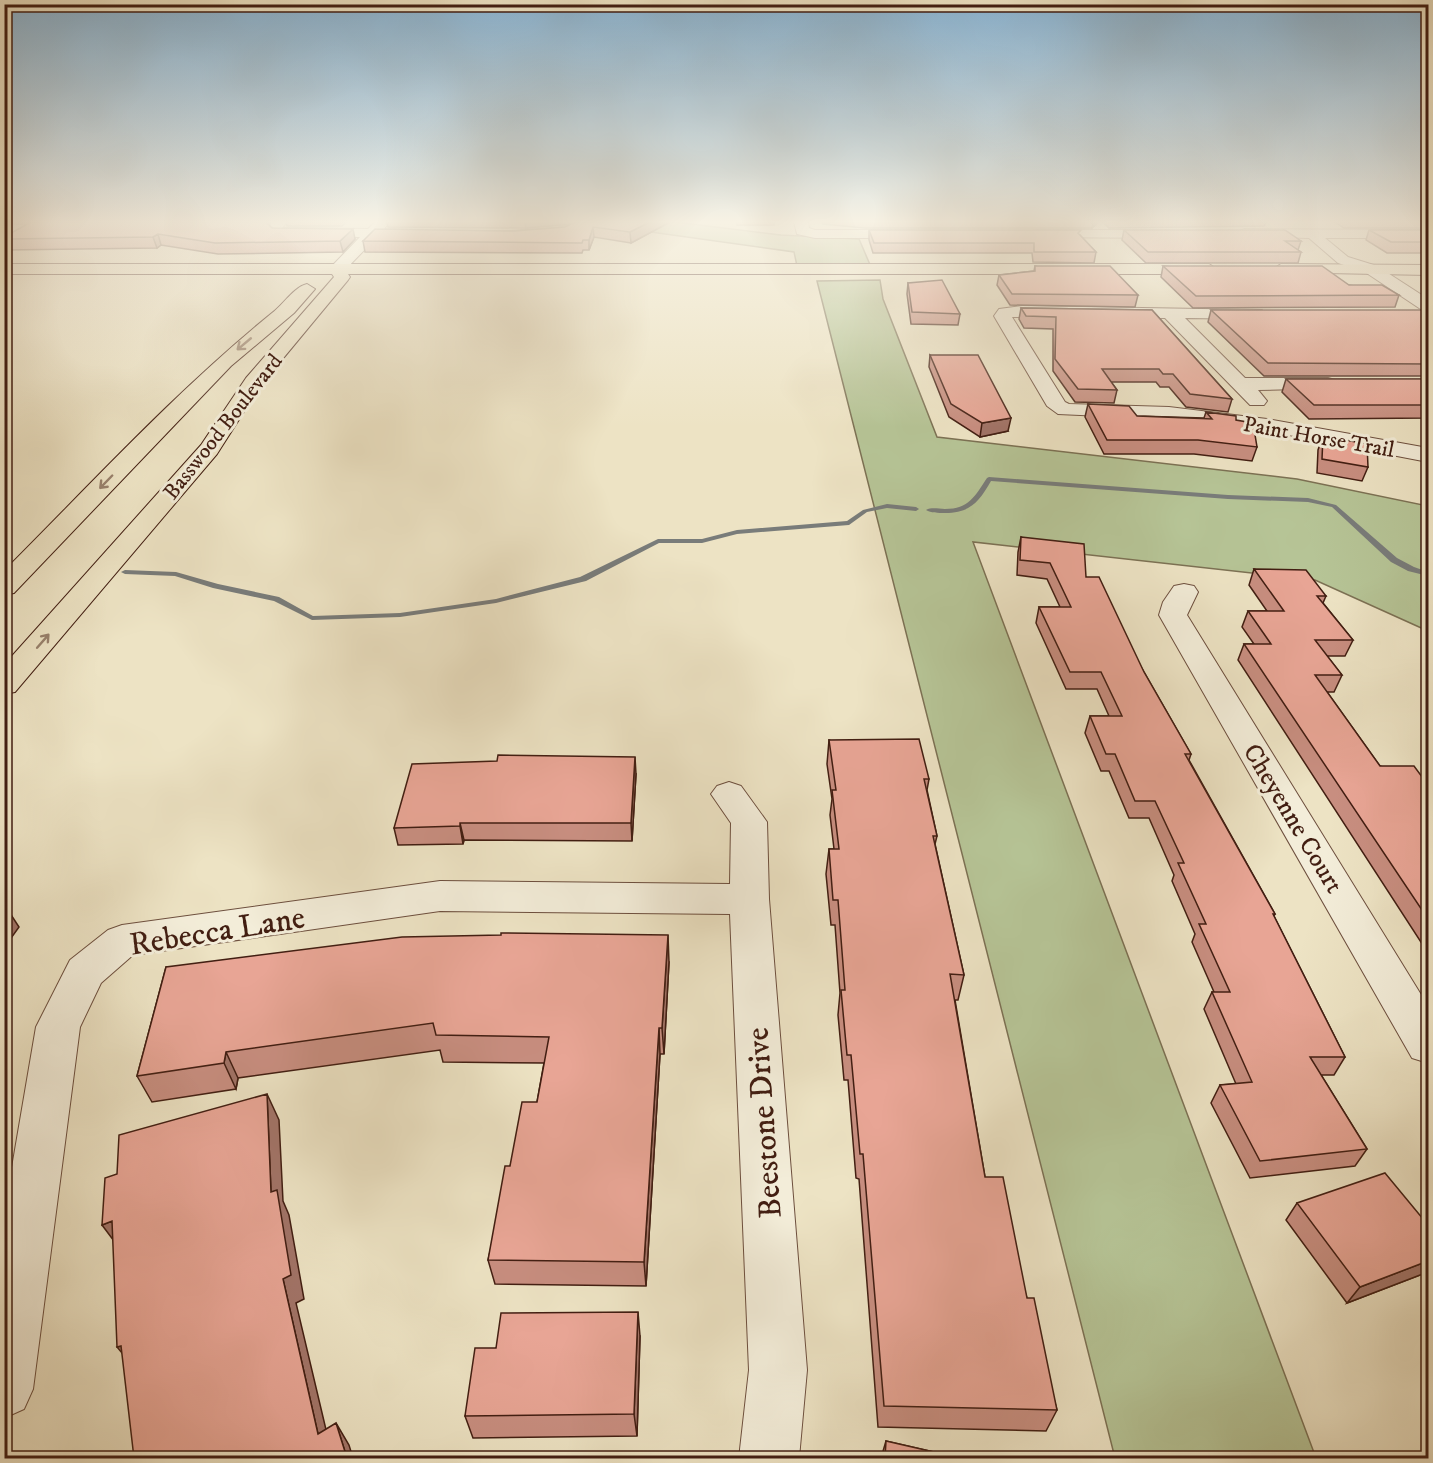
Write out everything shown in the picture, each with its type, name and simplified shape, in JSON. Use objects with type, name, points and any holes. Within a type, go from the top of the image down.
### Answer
[{"type":"main road","name":"Basswood Boulevard","points":[[4,586],[228,358],[312,290]]},
{"type":"main road","name":"Basswood Boulevard","points":[[4,685],[209,449],[227,425],[253,382],[320,290]]},
{"type":"street","points":[[1403,290],[1428,306]]},
{"type":"street","name":"Paint Horse Trail","points":[[1172,315],[1005,313],[1003,319],[1057,406],[1065,410],[1169,413],[1267,425],[1428,455]]},
{"type":"street","points":[[1172,315],[1277,314]]},
{"type":"street","points":[[1405,314],[1428,314]]},
{"type":"street","points":[[1172,315],[1243,384],[1262,408],[1267,425]]},
{"type":"street","points":[[1243,384],[1347,384]]},
{"type":"street","name":"Cheyenne Court","points":[[1184,592],[1176,602],[1173,615],[1428,1044]]},
{"type":"street","name":"Beestone Drive","points":[[729,794],[749,822],[749,899],[778,1370],[769,1458]]},
{"type":"street","name":"Rebecca Lane","points":[[4,1389],[58,1027],[85,972],[122,941],[440,896],[749,899]]},
{"type":"green space","points":[[819,290],[882,290],[937,437],[1297,479],[1428,506],[1428,631],[1315,580],[973,542],[1316,1458],[1115,1458]]},
{"type":"building","points":[[909,290],[947,290],[960,314],[912,312]]},
{"type":"building","points":[[1009,290],[1133,290],[1138,295],[1012,294]]},
{"type":"building","points":[[1190,290],[1391,290],[1399,295],[1196,296]]},
{"type":"building","points":[[1021,308],[1152,310],[1232,399],[1190,394],[1173,374],[1163,374],[1159,369],[1102,369],[1117,390],[1078,389],[1055,359],[1056,317],[1026,316]]},
{"type":"building","points":[[1211,310],[1421,310],[1428,315],[1428,364],[1268,363]]},
{"type":"building","points":[[930,355],[978,355],[1011,418],[982,423],[951,404]]},
{"type":"building","points":[[1286,379],[1428,379],[1428,405],[1314,405]]},
{"type":"building","points":[[1088,404],[1129,406],[1137,416],[1212,419],[1206,412],[1236,416],[1236,420],[1253,423],[1257,447],[1198,440],[1107,440]]},
{"type":"building","points":[[1323,436],[1367,444],[1368,467],[1322,459]]},
{"type":"building","points":[[1021,537],[1084,544],[1086,577],[1099,577],[1144,672],[1191,754],[1185,754],[1275,914],[1273,914],[1345,1057],[1310,1057],[1367,1149],[1260,1161],[1220,1085],[1252,1082],[1212,992],[1230,992],[1199,924],[1206,924],[1178,863],[1184,863],[1155,801],[1135,801],[1115,754],[1106,754],[1090,716],[1122,716],[1101,672],[1070,672],[1039,607],[1071,607],[1050,563],[1020,560]]},
{"type":"building","points":[[1254,569],[1306,570],[1326,596],[1317,596],[1353,640],[1315,640],[1342,675],[1315,675],[1380,766],[1414,766],[1428,785],[1428,919],[1244,644],[1271,644],[1248,611],[1284,611]]},
{"type":"building","points":[[919,739],[929,779],[924,779],[937,836],[933,836],[964,975],[950,974],[985,1177],[1003,1177],[1027,1298],[1034,1298],[1057,1410],[884,1406],[863,1154],[860,1154],[851,1055],[847,1055],[841,990],[845,990],[838,900],[833,900],[829,849],[839,849],[832,790],[836,790],[829,740]]},
{"type":"building","points":[[498,755],[635,757],[631,823],[460,823],[460,826],[394,828],[412,764],[497,761]]},
{"type":"building","points":[[501,933],[668,935],[662,1028],[659,1028],[644,1262],[488,1260],[505,1166],[510,1166],[522,1102],[537,1102],[549,1037],[436,1035],[433,1023],[226,1052],[224,1063],[137,1076],[166,967],[402,937],[501,935]]},
{"type":"building","points":[[267,1094],[271,1192],[277,1190],[291,1275],[283,1279],[318,1434],[336,1423],[347,1458],[134,1458],[121,1346],[117,1347],[112,1221],[102,1225],[105,1178],[117,1174],[119,1135]]},
{"type":"building","points":[[1385,1173],[1428,1225],[1428,1261],[1360,1287],[1297,1203]]},
{"type":"building","points":[[638,1312],[634,1414],[465,1416],[475,1348],[496,1348],[501,1313]]},
{"type":"building","points":[[886,1441],[960,1458],[885,1458]]},
{"type":"waterway","points":[[929,510],[951,511],[966,507],[977,497],[989,479],[1228,497],[1308,500],[1334,506],[1394,560],[1411,569],[1428,574]]},
{"type":"waterway","points":[[125,572],[176,574],[216,586],[276,599],[312,618],[400,615],[496,601],[583,579],[658,541],[702,541],[737,532],[849,523],[865,511],[887,506],[916,509]]}]
